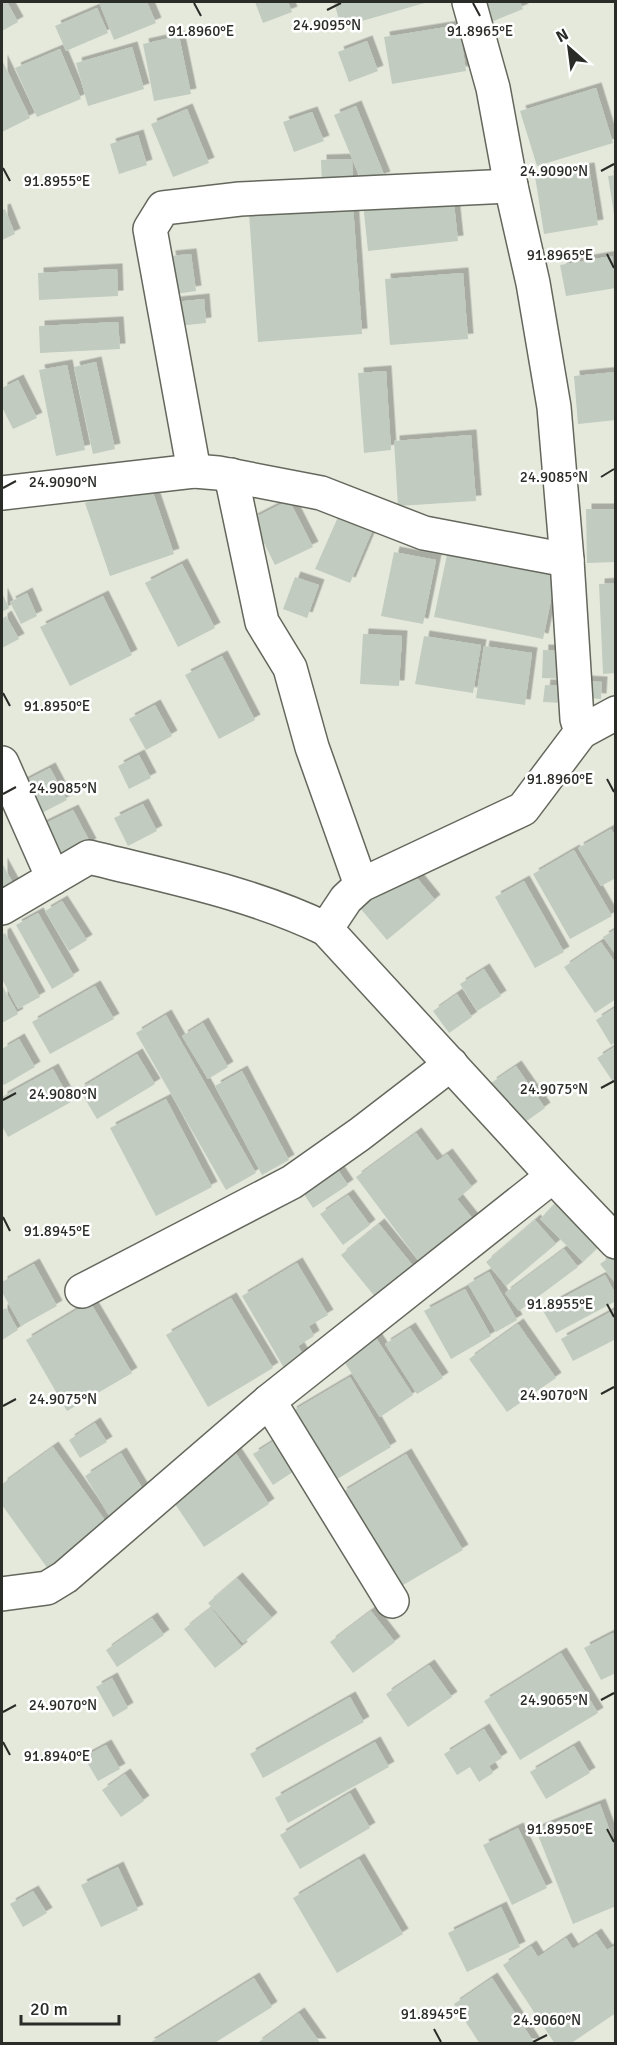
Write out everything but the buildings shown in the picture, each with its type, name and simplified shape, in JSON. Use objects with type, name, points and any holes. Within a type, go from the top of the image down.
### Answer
[{"type":"street","points":[[469,2],[493,88],[511,186],[533,283],[554,406],[577,719],[581,732]]},
{"type":"street","points":[[194,471],[150,229],[163,208],[240,199],[511,186]]},
{"type":"street","points":[[2,493],[194,471],[231,475],[321,493],[424,533],[567,560]]},
{"type":"street","points":[[231,475],[262,622],[290,668],[312,747],[361,885]]},
{"type":"street","points":[[326,929],[346,899],[361,885],[523,809],[581,732],[615,713]]},
{"type":"street","points":[[2,763],[53,878]]},
{"type":"street","points":[[2,908],[89,857],[292,912],[326,929],[615,1242]]},
{"type":"street","points":[[82,1291],[292,1182],[360,1134],[451,1064]]},
{"type":"street","points":[[2,1594],[47,1588],[64,1577],[269,1401],[553,1176]]},
{"type":"street","points":[[269,1401],[392,1601]]}]
